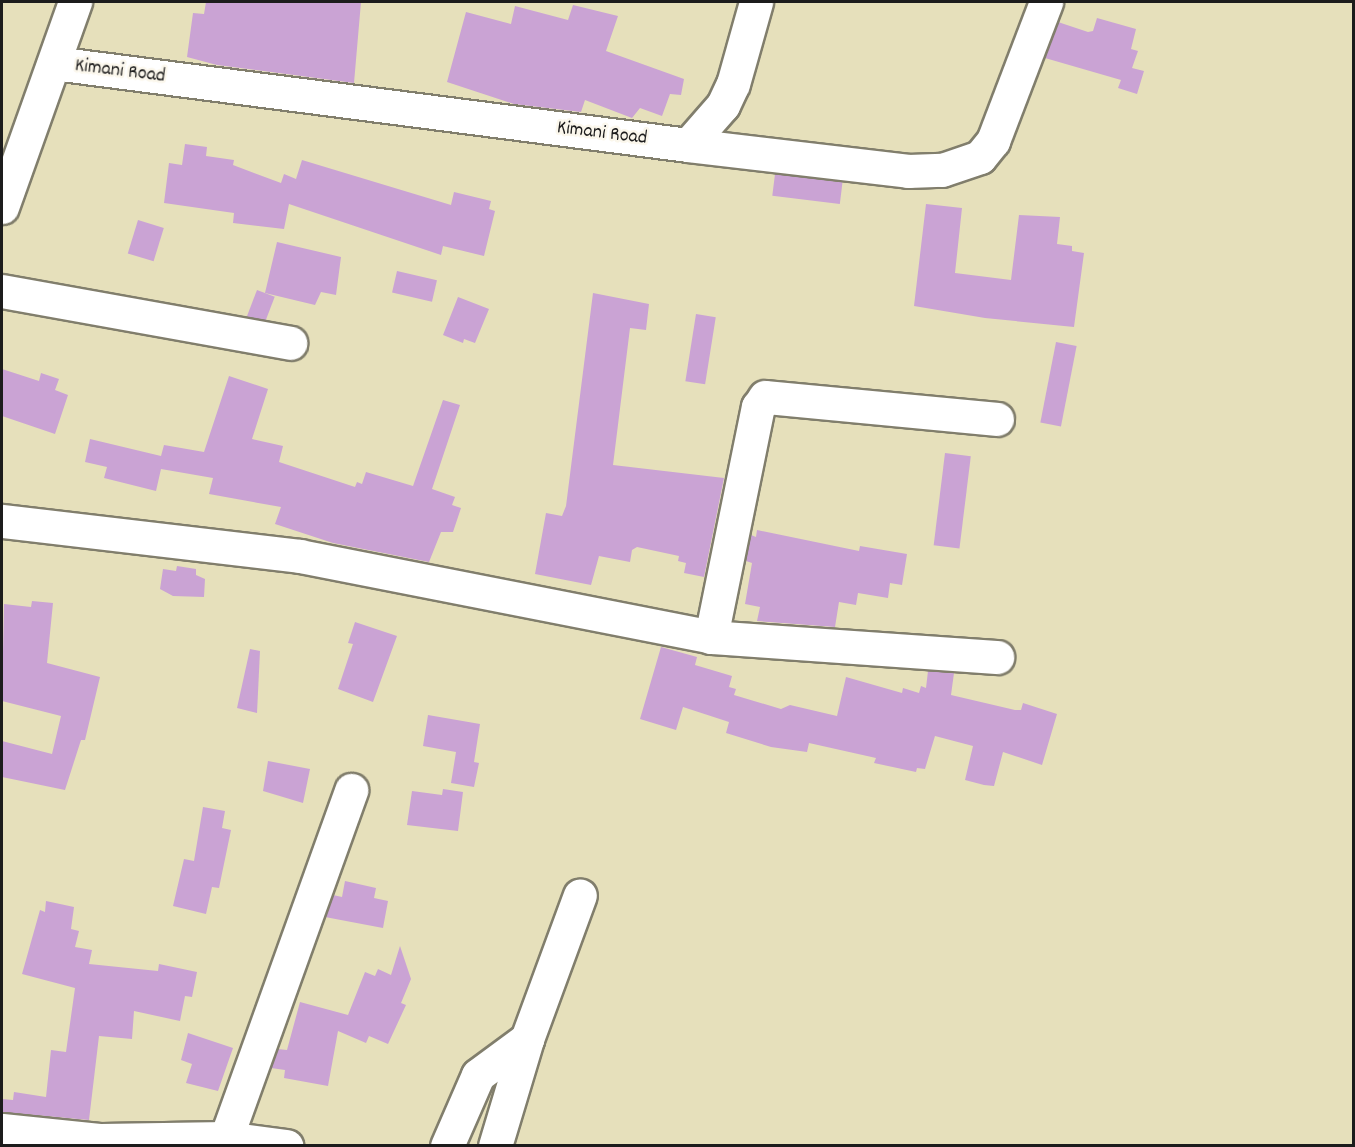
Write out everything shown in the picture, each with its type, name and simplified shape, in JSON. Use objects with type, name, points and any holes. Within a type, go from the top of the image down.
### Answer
[{"type":"street","points":[[2,207],[75,2]]},
{"type":"street","points":[[688,145],[728,94],[756,2]]},
{"type":"street","name":"Kimani Road","points":[[54,63],[688,145],[908,171],[959,166],[980,157],[993,141],[1046,2]]},
{"type":"street","points":[[2,291],[291,343]]},
{"type":"street","points":[[711,637],[758,407],[765,397],[997,418]]},
{"type":"street","points":[[2,521],[300,556],[711,637],[997,657]]},
{"type":"street","points":[[226,1138],[351,790]]},
{"type":"street","points":[[495,1146],[527,1039],[580,895]]},
{"type":"street","points":[[447,1146],[478,1075],[527,1039]]},
{"type":"street","points":[[2,1130],[100,1143],[226,1138],[286,1146]]},
{"type":"building","points":[[206,2],[361,2],[354,83],[217,65],[187,57],[193,13],[204,14]]},
{"type":"building","points":[[573,5],[618,16],[606,51],[684,79],[681,95],[670,94],[662,116],[640,108],[632,118],[585,100],[581,112],[514,104],[447,82],[466,12],[511,24],[515,6],[568,20]]},
{"type":"building","points":[[1097,18],[1136,29],[1131,49],[1138,51],[1132,68],[1144,71],[1137,94],[1118,88],[1121,80],[1045,58],[1058,22],[1088,32],[1093,31]]},
{"type":"building","points":[[185,144],[207,147],[206,156],[234,160],[233,165],[281,183],[284,174],[296,179],[302,160],[451,205],[454,192],[491,201],[489,209],[495,211],[484,256],[443,246],[441,255],[289,204],[284,229],[233,223],[234,213],[164,203],[169,163],[182,165]]},
{"type":"building","points":[[775,174],[842,182],[840,204],[772,196]]},
{"type":"building","points":[[926,204],[962,208],[955,273],[1011,280],[1019,215],[1060,217],[1057,244],[1072,246],[1072,251],[1084,253],[1074,327],[985,318],[914,306]]},
{"type":"building","points":[[138,220],[164,228],[154,261],[128,253]]},
{"type":"building","points":[[277,242],[341,257],[336,295],[321,292],[315,305],[265,293]]},
{"type":"building","points":[[397,271],[437,280],[432,302],[392,292]]},
{"type":"building","points":[[257,290],[275,297],[265,323],[247,316]]},
{"type":"building","points":[[593,293],[649,304],[646,330],[630,328],[613,465],[724,478],[704,577],[684,573],[686,563],[678,561],[679,556],[637,547],[632,550],[630,562],[599,556],[591,585],[535,574],[546,513],[562,516],[566,506]]},
{"type":"building","points":[[458,297],[489,309],[475,343],[464,339],[463,343],[443,335]]},
{"type":"building","points":[[696,314],[716,317],[705,384],[685,381]]},
{"type":"building","points":[[1056,342],[1077,346],[1061,427],[1040,422]]},
{"type":"building","points":[[2,369],[39,381],[41,373],[59,379],[55,390],[68,395],[55,434],[2,416]]},
{"type":"building","points":[[229,376],[268,389],[252,439],[283,446],[279,462],[355,487],[357,482],[362,484],[366,472],[413,486],[443,400],[460,405],[432,489],[455,497],[452,505],[461,508],[453,532],[441,532],[429,562],[333,543],[275,524],[281,507],[209,494],[213,478],[161,469],[156,491],[104,478],[107,467],[85,462],[90,439],[161,456],[164,445],[204,452]]},
{"type":"building","points":[[945,453],[971,456],[959,548],[934,545]]},
{"type":"building","points":[[757,530],[859,551],[860,546],[907,554],[902,585],[890,583],[888,598],[858,593],[856,605],[839,602],[835,627],[757,621],[760,607],[745,604],[752,563],[746,561],[751,535],[756,537]]},
{"type":"building","points":[[177,566],[196,569],[196,575],[205,579],[204,597],[173,596],[160,589],[163,569],[176,571]]},
{"type":"building","points":[[32,601],[53,603],[47,663],[100,677],[85,740],[81,740],[65,790],[2,777],[2,741],[52,754],[61,716],[2,701],[4,604],[31,607]]},
{"type":"building","points":[[355,622],[397,636],[373,702],[338,689],[353,644],[348,643]]},
{"type":"building","points":[[661,647],[697,657],[695,665],[732,676],[729,687],[736,689],[734,695],[781,709],[790,705],[837,716],[846,677],[902,693],[903,688],[919,693],[921,686],[926,688],[928,671],[954,673],[951,695],[1015,710],[1021,710],[1023,703],[1057,714],[1042,765],[1003,752],[994,786],[984,785],[965,780],[973,746],[935,736],[925,769],[917,768],[916,772],[874,763],[876,758],[809,743],[807,752],[771,747],[726,733],[729,722],[683,707],[676,730],[640,719]]},
{"type":"building","points":[[250,649],[260,651],[257,713],[237,708]]},
{"type":"building","points":[[428,715],[480,724],[474,762],[479,763],[474,787],[451,783],[456,752],[423,746]]},
{"type":"building","points":[[268,761],[310,769],[303,803],[263,791]]},
{"type":"building","points":[[443,789],[463,792],[458,831],[407,825],[412,791],[442,795]]},
{"type":"building","points":[[203,807],[225,811],[222,828],[231,830],[219,888],[212,887],[206,914],[173,906],[184,859],[194,861]]},
{"type":"building","points":[[345,881],[376,888],[374,898],[388,901],[383,928],[325,917],[333,895],[342,897]]},
{"type":"building","points":[[46,901],[74,907],[71,929],[79,931],[75,947],[92,950],[89,964],[158,971],[159,964],[197,972],[192,997],[185,996],[180,1021],[134,1011],[132,1039],[99,1036],[89,1120],[2,1112],[2,1099],[13,1100],[14,1092],[46,1097],[51,1050],[66,1052],[75,988],[22,974],[40,910],[45,912]]},
{"type":"building","points":[[400,946],[411,979],[401,1003],[406,1005],[388,1044],[369,1036],[366,1043],[338,1031],[328,1086],[284,1078],[285,1070],[271,1068],[278,1049],[287,1050],[300,1002],[348,1015],[365,972],[375,976],[378,969],[391,975]]},
{"type":"building","points":[[188,1033],[233,1048],[218,1091],[186,1083],[192,1064],[181,1060]]}]
